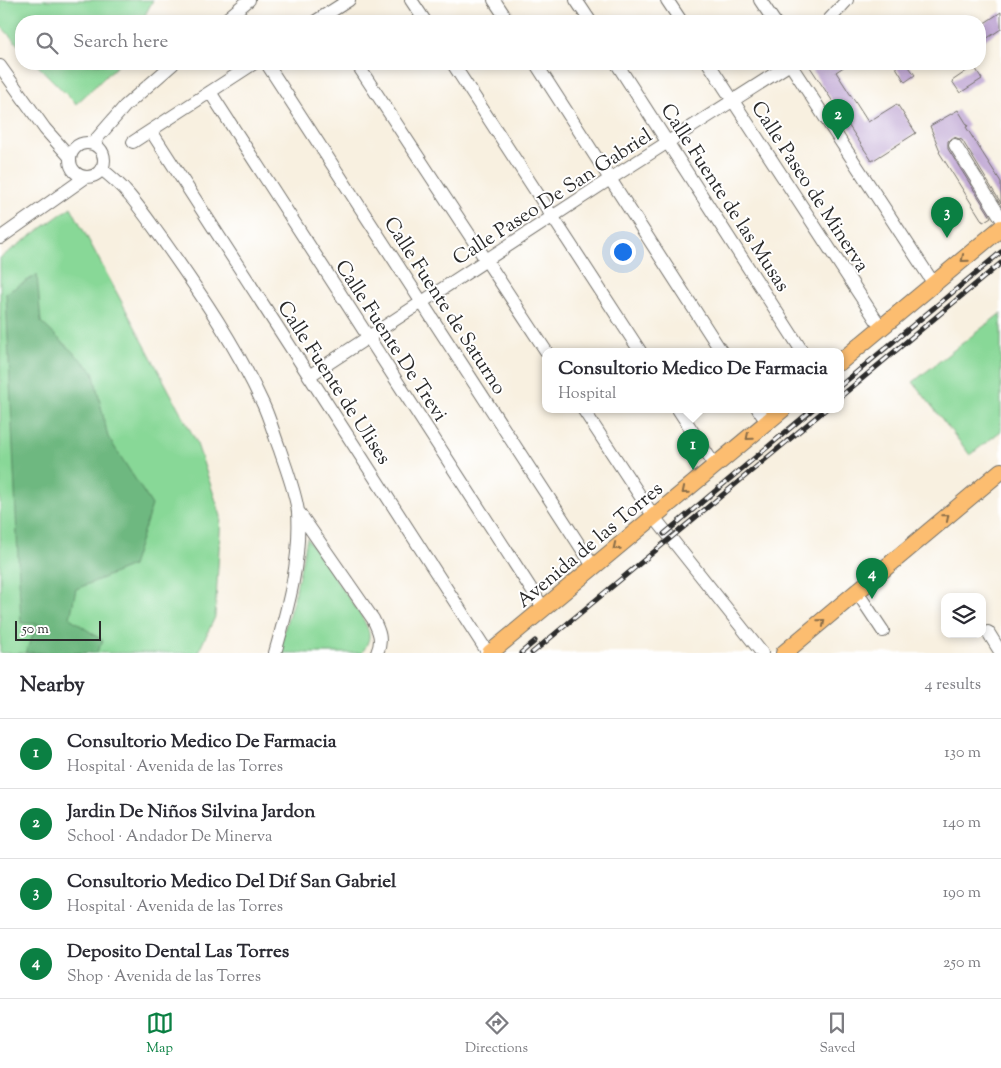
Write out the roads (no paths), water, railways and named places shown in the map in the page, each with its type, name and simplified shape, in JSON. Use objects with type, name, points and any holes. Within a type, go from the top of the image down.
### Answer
[{"type":"main road","points":[[844,359],[1001,228]]},
{"type":"main road","name":"Avenida de las Torres","points":[[489,653],[715,466],[763,416]]},
{"type":"main road","points":[[784,653],[1001,471]]},
{"type":"street","points":[[231,15],[249,0]]},
{"type":"street","points":[[329,15],[349,0]]},
{"type":"street","points":[[411,0],[421,15]]},
{"type":"street","points":[[494,0],[504,15]]},
{"type":"street","points":[[576,0],[586,15]]},
{"type":"street","points":[[667,0],[677,15]]},
{"type":"street","points":[[760,0],[770,15]]},
{"type":"street","points":[[833,15],[845,1]]},
{"type":"street","points":[[0,66],[45,129],[70,157],[72,168],[76,173],[86,177]]},
{"type":"street","points":[[92,144],[125,106],[166,70]]},
{"type":"street","points":[[133,142],[244,70]]},
{"type":"street","name":"Calle Fuente de Saturno","points":[[271,70],[593,566]]},
{"type":"street","points":[[361,70],[544,348]]},
{"type":"street","points":[[457,70],[638,348]]},
{"type":"street","points":[[540,70],[719,348]]},
{"type":"street","name":"Calle Fuente de las Musas","points":[[621,70],[800,348]]},
{"type":"street","name":"Calle Paseo de Minerva","points":[[713,70],[882,328]]},
{"type":"street","name":"Calle Paseo De San Gabriel","points":[[309,376],[610,179],[781,70]]},
{"type":"street","points":[[794,70],[934,284]]},
{"type":"street","name":"Calle Fuente De Trevi","points":[[210,92],[544,609]]},
{"type":"street","name":"Calle Fuente de Ulises","points":[[151,131],[489,653]]},
{"type":"street","points":[[0,238],[86,177],[97,174],[103,163],[102,152],[92,144],[81,144],[76,147],[70,157]]},
{"type":"street","points":[[954,145],[1001,218]]},
{"type":"street","points":[[101,169],[117,180],[134,200],[196,290],[242,362],[263,405],[286,468],[298,511],[297,562],[290,601],[275,653]]},
{"type":"street","points":[[586,413],[654,517],[762,653]]},
{"type":"street","points":[[681,413],[715,466]]},
{"type":"street","points":[[298,511],[374,619],[381,645],[377,653]]},
{"type":"street","points":[[857,592],[883,631]]},
{"type":"street","points":[[988,632],[1001,653]]},
{"type":"railway","points":[[844,383],[1001,252]]},
{"type":"railway","points":[[844,394],[1001,263]]},
{"type":"railway","points":[[664,534],[808,413]]},
{"type":"railway","points":[[532,653],[821,413]]},
{"type":"railway","points":[[521,653],[535,641]]},
{"type":"place","name":"Jardin De Niños Silvina Jardon","points":[[838,140]]},
{"type":"place","name":"Consultorio Medico Del Dif San Gabriel","points":[[947,238]]},
{"type":"place","name":"Consultorio Medico De Farmacia","points":[[693,470]]},
{"type":"place","name":"Deposito Dental Las Torres","points":[[872,599]]}]
